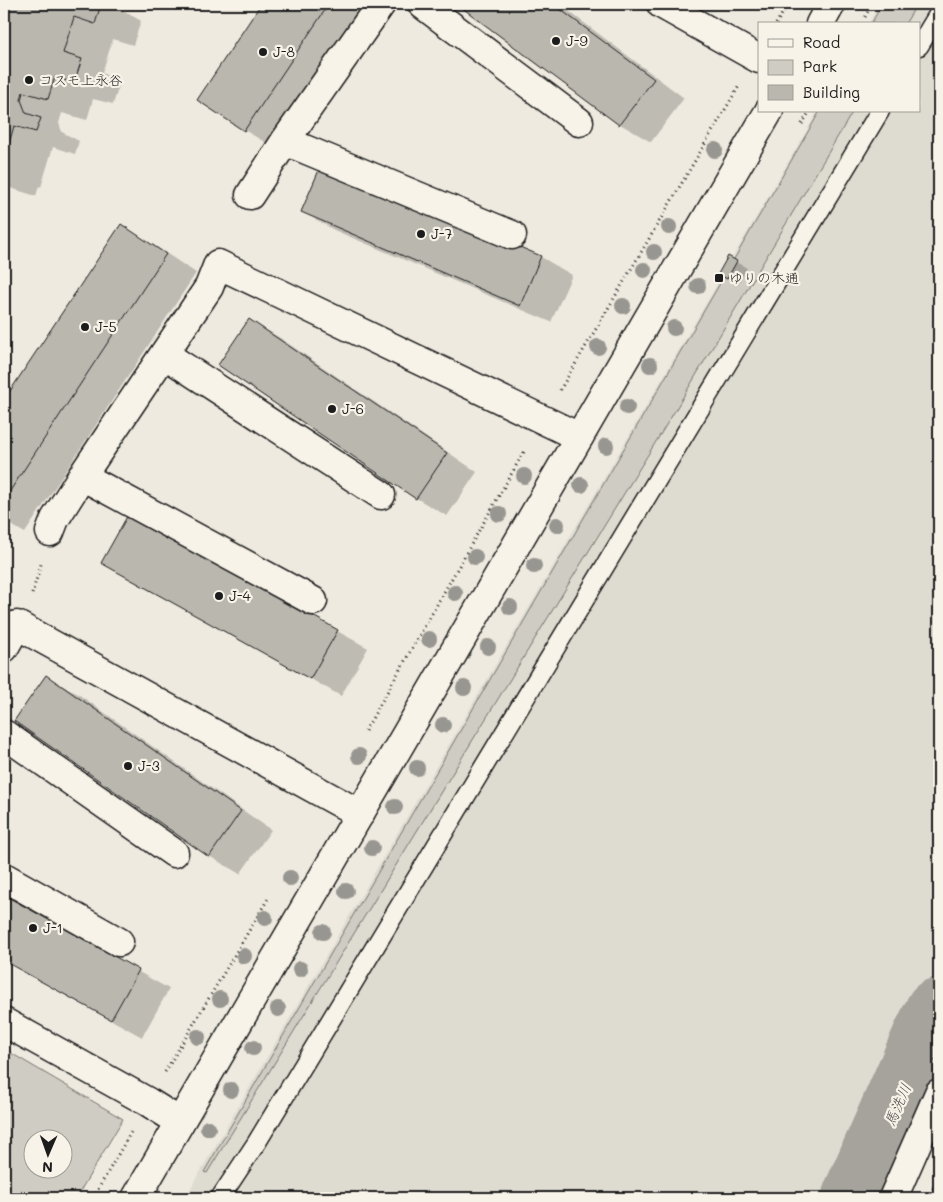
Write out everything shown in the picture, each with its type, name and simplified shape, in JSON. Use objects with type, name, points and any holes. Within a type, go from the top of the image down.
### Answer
[{"type":"street","points":[[250,195],[285,141],[382,4]]},
{"type":"street","points":[[422,4],[579,122]]},
{"type":"street","points":[[661,4],[758,58]]},
{"type":"street","points":[[821,22],[832,4]]},
{"type":"street","points":[[136,1198],[768,112]]},
{"type":"street","points":[[285,141],[512,235]]},
{"type":"street","points":[[50,532],[55,519],[82,476],[209,286],[218,264],[230,262],[579,437]]},
{"type":"street","points":[[164,354],[381,495]]},
{"type":"street","points":[[82,476],[313,601]]},
{"type":"street","points":[[4,648],[17,625],[24,621],[360,814]]},
{"type":"street","points":[[4,734],[174,852]]},
{"type":"street","points":[[4,877],[119,942]]},
{"type":"street","points":[[4,1022],[148,1102],[180,1122]]},
{"type":"street","points":[[893,1198],[939,1093]]},
{"type":"lane","points":[[920,44],[939,13]]},
{"type":"lane","points":[[220,1198],[257,1142],[879,112]]},
{"type":"path","points":[[777,22],[788,4]]},
{"type":"path","points":[[862,22],[872,4]]},
{"type":"path","points":[[362,737],[543,419],[758,58]]},
{"type":"path","points":[[24,621],[50,532]]},
{"type":"path","points":[[93,1198],[273,890]]},
{"type":"shaded area","points":[[880,4],[939,4],[939,980],[922,1011],[839,1198],[185,1198],[817,112],[920,112],[920,22],[869,22]]},
{"type":"green space","points":[[882,4],[917,4],[906,22],[872,22]]},
{"type":"green space","points":[[819,112],[852,112],[676,409],[207,1173],[204,1172]]},
{"type":"green space","points":[[4,1049],[123,1119],[76,1198],[4,1198]]},
{"type":"building","name":"コスモ上永谷","points":[[4,4],[101,4],[95,24],[74,17],[63,53],[82,59],[74,83],[55,77],[48,99],[23,92],[21,100],[26,113],[41,118],[36,132],[14,126],[4,161]]},
{"type":"building","name":"J-8","points":[[261,4],[329,4],[244,131],[197,100]]},
{"type":"building","name":"J-9","points":[[457,4],[553,4],[654,79],[619,125]]},
{"type":"building","name":"J-7","points":[[322,163],[541,256],[520,306],[301,212]]},
{"type":"building","name":"J-5","points":[[121,224],[166,254],[4,500],[4,400]]},
{"type":"building","points":[[728,256],[737,261],[727,279],[718,274]]},
{"type":"building","name":"J-6","points":[[249,319],[447,453],[416,499],[218,365]]},
{"type":"building","name":"J-4","points":[[129,513],[338,630],[310,679],[101,563]]},
{"type":"building","name":"J-3","points":[[46,675],[241,811],[209,857],[14,721]]},
{"type":"building","name":"J-1","points":[[4,895],[139,970],[111,1020],[4,961]]},
{"type":"building","points":[[939,1173],[939,1193],[932,1189]]},
{"type":"waterway","name":"馬洗川","points":[[856,1198],[939,1012]]},
{"type":"place","name":"J-9","points":[[556,41]]},
{"type":"place","name":"J-8","points":[[263,52]]},
{"type":"place","name":"コスモ上永谷","points":[[29,80]]},
{"type":"place","name":"J-7","points":[[421,234]]},
{"type":"place","name":"ゆりの木通","points":[[719,278]]},
{"type":"place","name":"J-5","points":[[85,327]]},
{"type":"place","name":"J-6","points":[[332,409]]},
{"type":"place","name":"J-4","points":[[219,596]]},
{"type":"place","name":"J-3","points":[[128,766]]},
{"type":"place","name":"J-1","points":[[33,928]]}]
